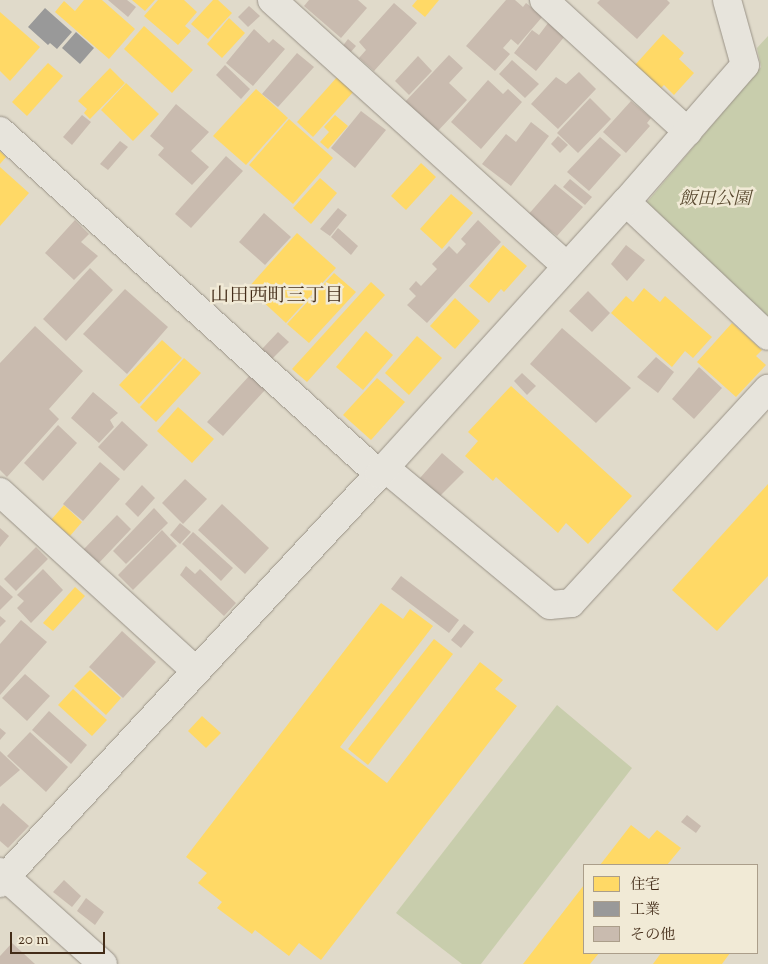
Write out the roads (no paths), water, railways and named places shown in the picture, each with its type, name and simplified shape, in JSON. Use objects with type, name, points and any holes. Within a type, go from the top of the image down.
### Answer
[{"type":"street","points":[[272,0],[566,266]]},
{"type":"street","points":[[544,0],[688,132]]},
{"type":"street","points":[[103,964],[2,878],[382,471],[626,202],[745,65],[727,0]]},
{"type":"street","points":[[0,131],[382,471],[550,605],[570,603],[768,389]]},
{"type":"street","points":[[626,202],[768,336]]},
{"type":"street","points":[[0,492],[196,671]]},
{"type":"district","name":"山田西町三丁目","points":[[277,297]]},
{"type":"park label","name":"飯田公園","points":[[715,200]]}]
